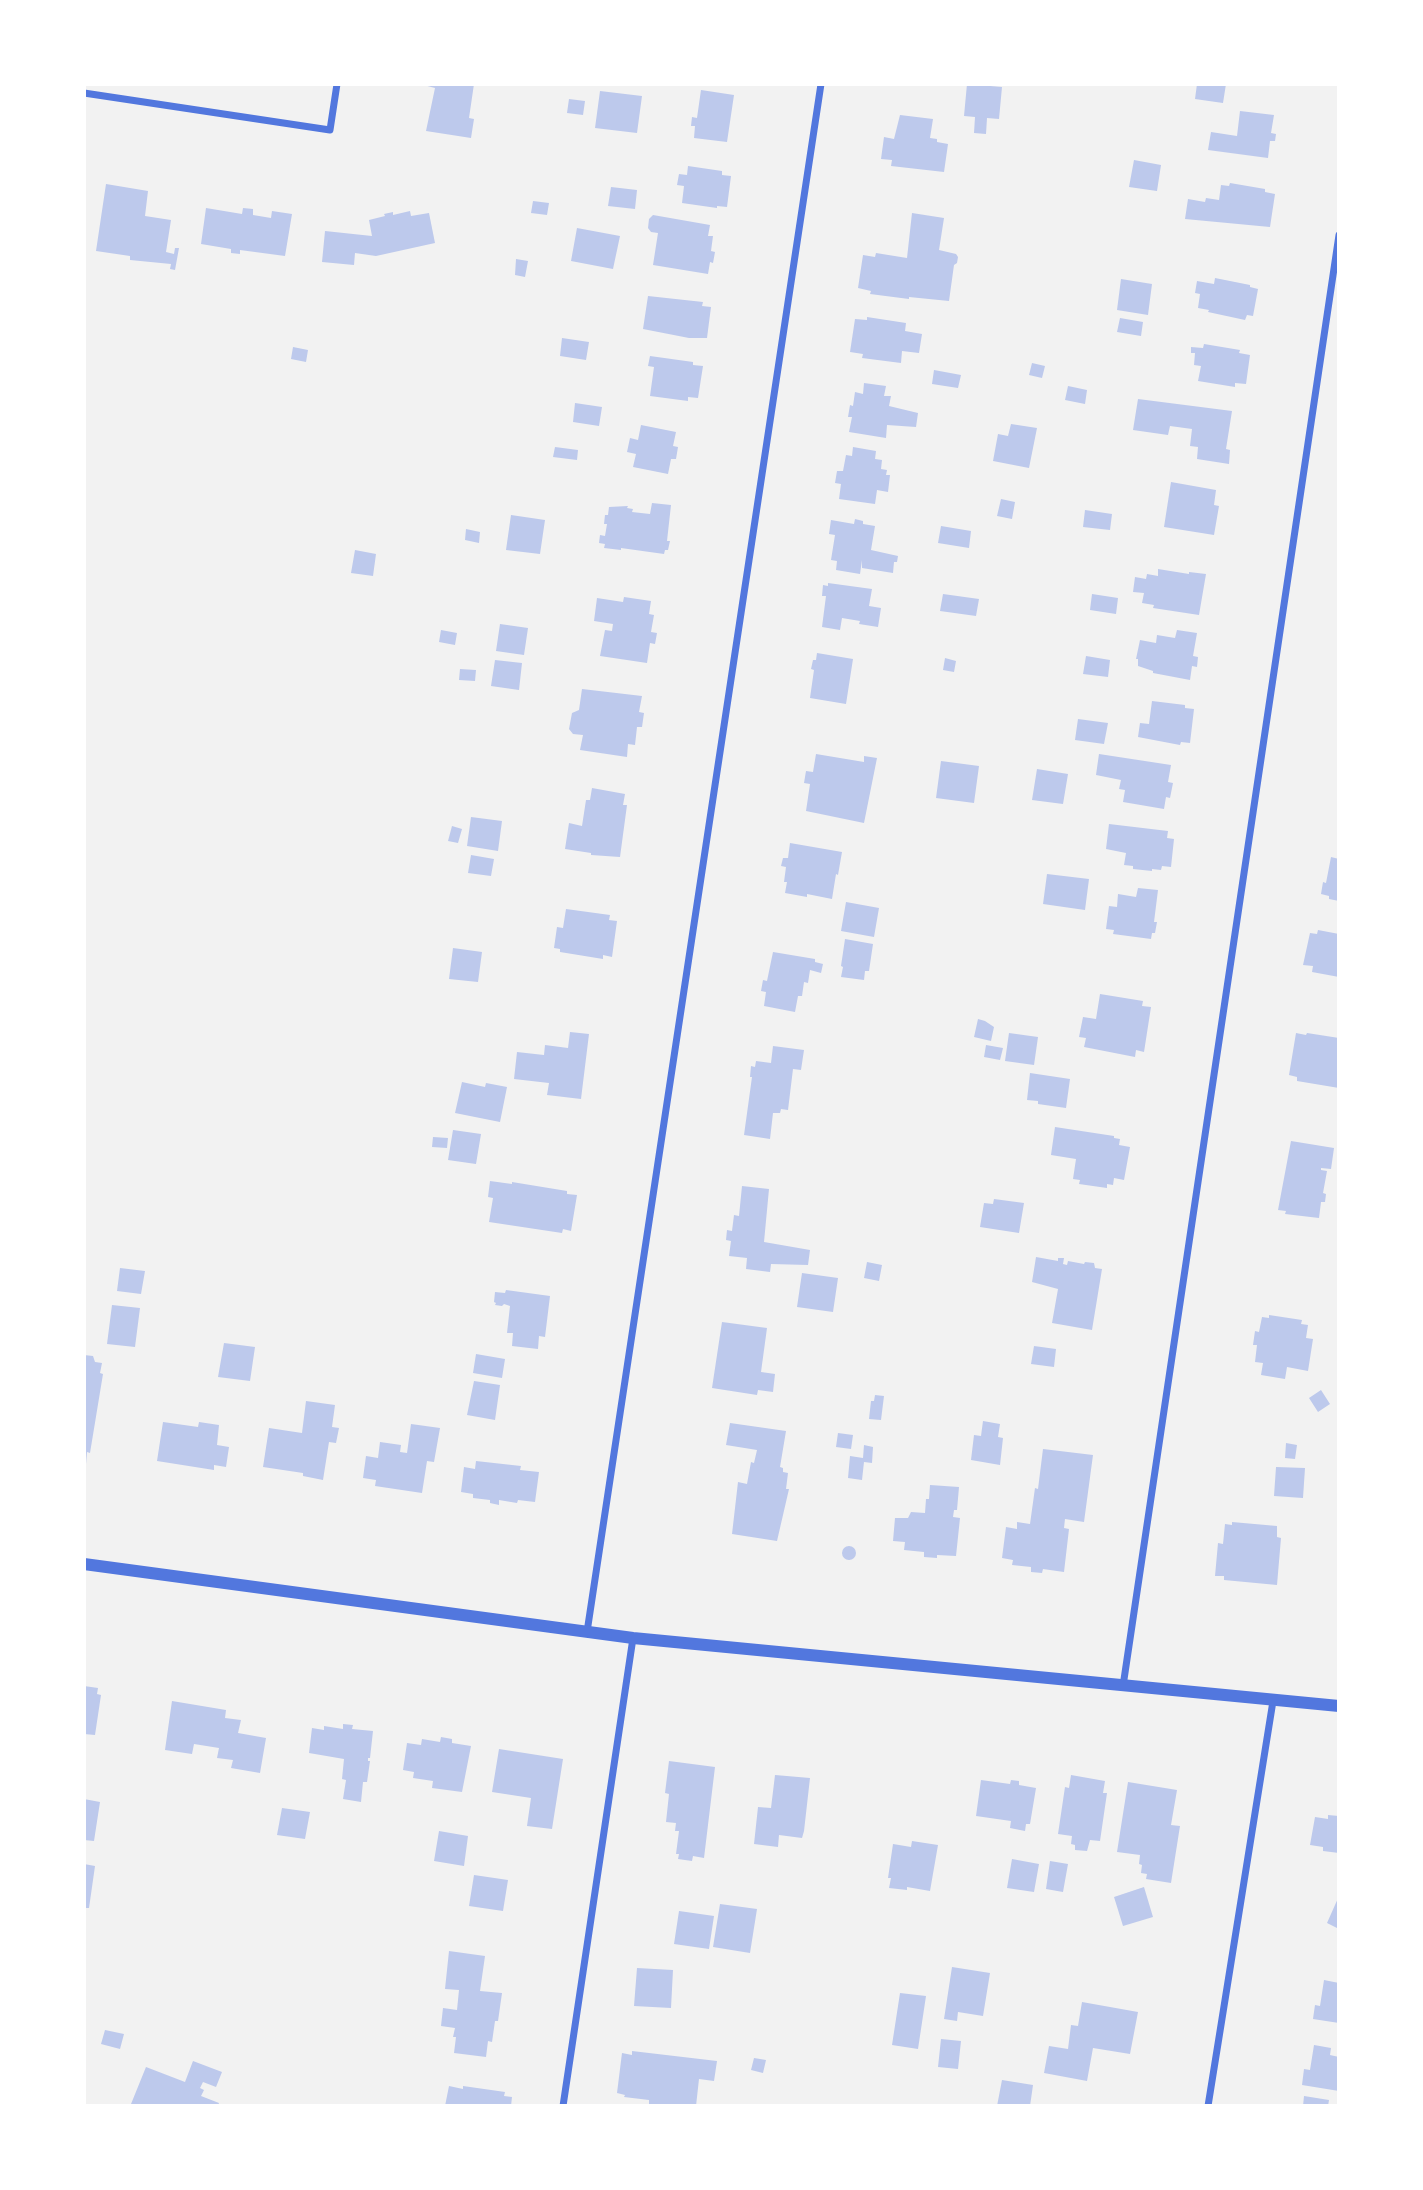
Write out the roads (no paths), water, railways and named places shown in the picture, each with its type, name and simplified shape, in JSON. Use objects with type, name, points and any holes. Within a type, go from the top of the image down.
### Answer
[{"type":"street","points":[[84,93],[330,130],[337,84]]},
{"type":"street","points":[[587,1632],[821,84]]},
{"type":"street","points":[[1123,1686],[1339,235]]},
{"type":"street","points":[[84,1564],[633,1638],[1339,1706]]},
{"type":"street","points":[[563,2106],[633,1638]]},
{"type":"street","points":[[1208,2106],[1273,1701]]}]
